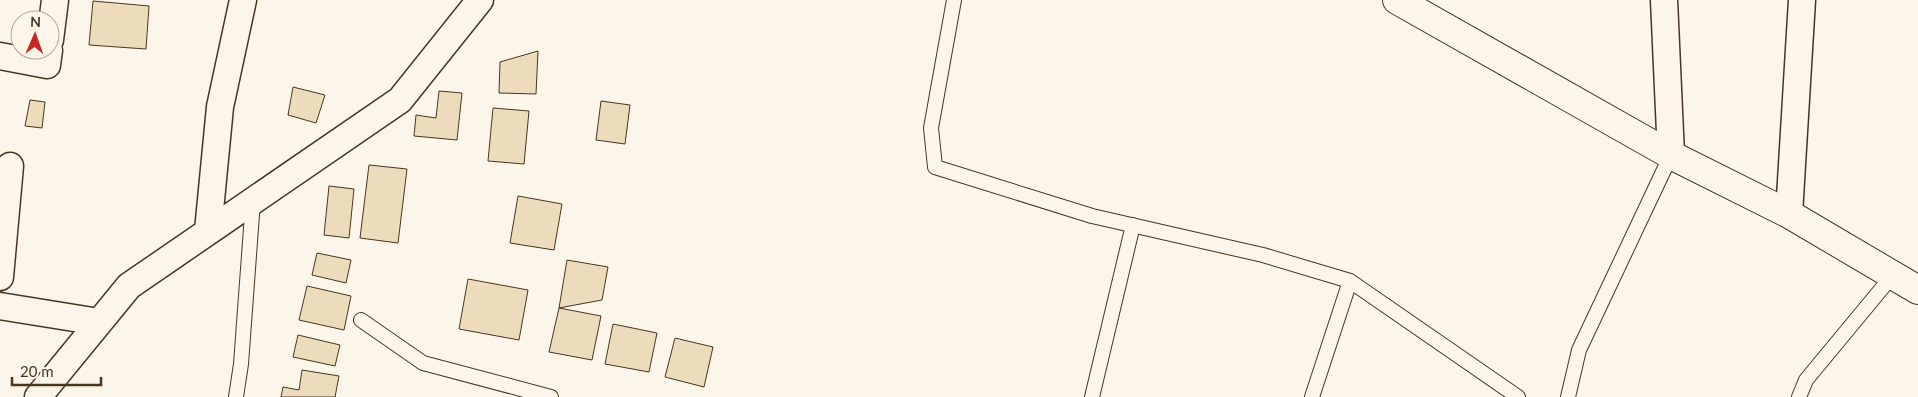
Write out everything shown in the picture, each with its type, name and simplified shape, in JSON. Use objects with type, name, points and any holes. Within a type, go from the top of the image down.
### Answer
[{"type":"street","points":[[208,231],[220,106],[242,0]]},
{"type":"street","points":[[38,397],[129,286],[400,100],[480,0]]},
{"type":"street","points":[[1397,0],[1671,155],[1789,214],[1918,290]]},
{"type":"street","points":[[1664,0],[1671,155]]},
{"type":"street","points":[[1789,214],[1802,0]]},
{"type":"street","points":[[21,60],[47,65],[48,60]]},
{"type":"street","points":[[0,277],[10,166]]},
{"type":"street","points":[[0,306],[100,322]]},
{"type":"lane","points":[[954,0],[931,128],[935,167],[1092,216],[1264,255],[1350,281],[1518,397]]},
{"type":"lane","points":[[1568,397],[1579,350],[1671,155]]},
{"type":"lane","points":[[236,397],[241,364],[253,200]]},
{"type":"lane","points":[[1092,397],[1133,225]]},
{"type":"lane","points":[[1800,397],[1806,380],[1893,275]]},
{"type":"lane","points":[[1312,397],[1350,281]]},
{"type":"lane","points":[[360,320],[423,363],[551,397]]},
{"type":"building","points":[[93,1],[149,6],[146,49],[89,45]]},
{"type":"building","points":[[538,51],[536,94],[499,93],[500,62]]},
{"type":"building","points":[[293,87],[325,95],[316,123],[288,115]]},
{"type":"building","points":[[439,91],[462,93],[457,140],[414,136],[416,115],[436,118]]},
{"type":"building","points":[[30,100],[45,102],[42,128],[25,126]]},
{"type":"building","points":[[601,101],[630,105],[625,144],[596,140]]},
{"type":"building","points":[[493,108],[529,111],[524,164],[488,161]]},
{"type":"building","points":[[369,165],[407,169],[398,243],[360,238]]},
{"type":"building","points":[[329,186],[354,189],[349,238],[324,235]]},
{"type":"building","points":[[518,196],[562,204],[554,250],[510,243]]},
{"type":"building","points":[[317,253],[351,260],[346,283],[312,275]]},
{"type":"building","points":[[567,260],[608,267],[602,300],[559,308]]},
{"type":"building","points":[[468,279],[528,290],[519,340],[459,329]]},
{"type":"building","points":[[307,286],[351,296],[344,330],[299,320]]},
{"type":"building","points":[[559,308],[601,316],[592,360],[549,352]]},
{"type":"building","points":[[613,324],[657,333],[649,372],[605,364]]},
{"type":"building","points":[[298,335],[340,345],[335,366],[293,357]]},
{"type":"building","points":[[675,338],[713,347],[704,387],[665,377]]},
{"type":"building","points":[[302,370],[339,376],[335,397],[281,397],[283,387],[299,390]]}]
